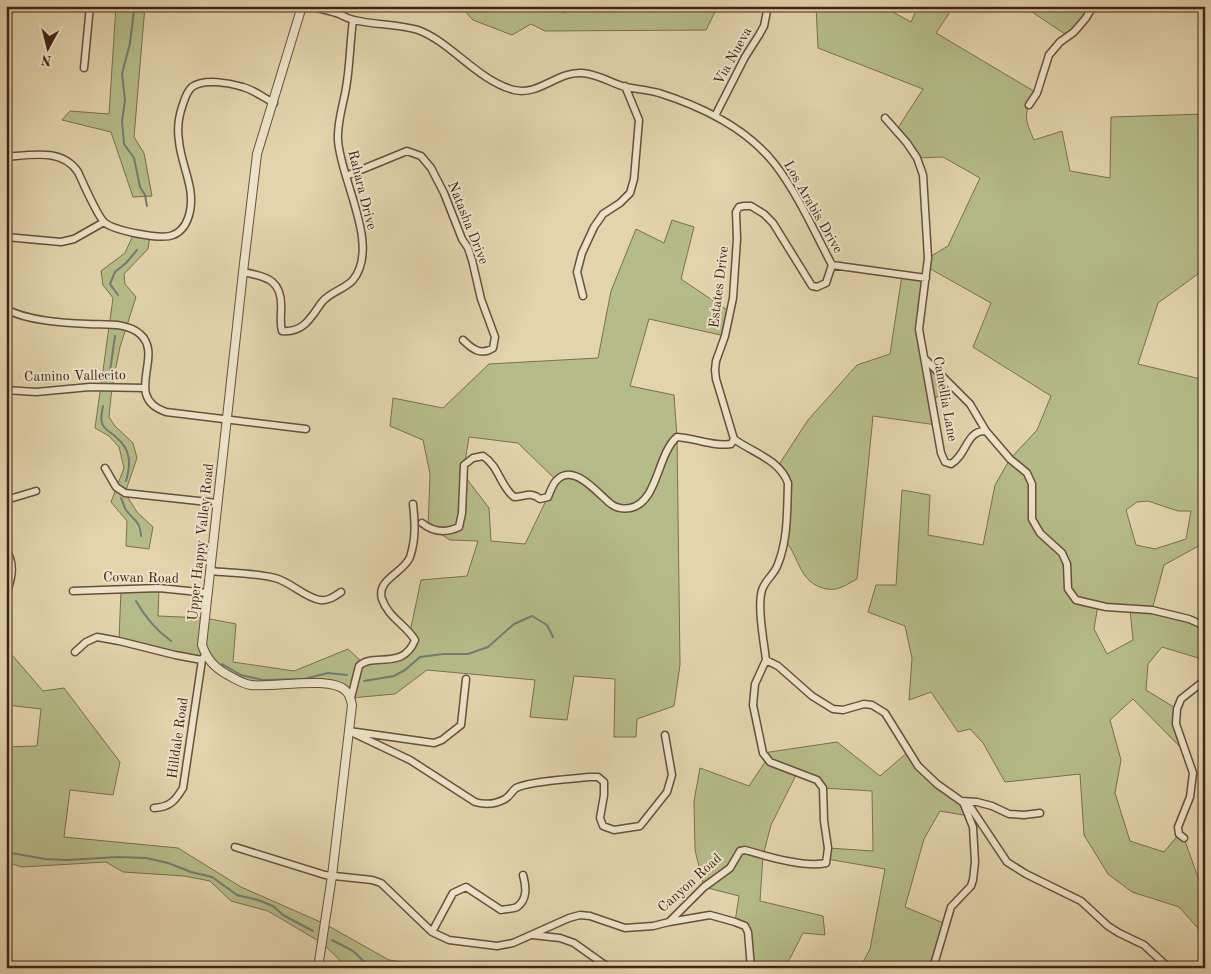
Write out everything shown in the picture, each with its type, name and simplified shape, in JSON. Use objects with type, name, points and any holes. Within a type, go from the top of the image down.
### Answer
[{"type":"street","points":[[84,68],[90,6]]},
{"type":"street","name":"Upper Happy Valley Road","points":[[204,657],[202,645],[257,154],[302,6]]},
{"type":"street","name":"Los Arabis Drive","points":[[311,6],[353,20],[417,30],[432,37],[481,73],[514,90],[532,90],[564,76],[582,73],[596,75],[625,86],[659,93],[714,116],[755,145],[773,163],[790,186],[832,265],[926,278]]},
{"type":"street","name":"Via Nueva","points":[[714,116],[745,57],[764,26],[768,6]]},
{"type":"street","points":[[1029,105],[1037,93],[1049,55],[1060,42],[1074,32],[1093,6]]},
{"type":"street","name":"Rahara Drive","points":[[243,272],[271,279],[278,288],[281,298],[280,326],[282,331],[291,332],[302,327],[324,300],[352,280],[360,268],[362,244],[359,224],[338,140],[339,118],[346,87],[353,20]]},
{"type":"street","points":[[6,157],[47,154],[62,158],[72,164],[104,222],[115,229],[150,236],[172,236],[182,230],[190,211],[191,189],[182,158],[178,128],[180,112],[188,92],[192,87],[209,82],[245,88],[274,103]]},
{"type":"street","points":[[582,296],[577,272],[582,253],[594,227],[603,214],[620,204],[630,193],[634,179],[639,120],[625,86]]},
{"type":"street","points":[[885,118],[907,143],[917,158],[923,175],[928,258],[926,278]]},
{"type":"street","name":"Natasha Drive","points":[[346,176],[408,151],[421,156],[431,168],[444,193],[462,239],[468,248],[481,299],[495,337],[493,348],[487,352],[479,352],[463,340]]},
{"type":"street","name":"Estates Drive","points":[[734,439],[715,370],[726,336],[733,298],[737,239],[736,212],[744,206],[751,206],[768,218],[812,286],[817,287],[826,283],[832,265]]},
{"type":"street","points":[[6,237],[61,242],[74,239],[104,222]]},
{"type":"street","name":"Camellia Lane","points":[[926,278],[919,329],[941,453],[945,462],[951,464],[957,460],[972,434],[978,430],[986,430]]},
{"type":"street","points":[[6,310],[26,317],[88,324],[117,325],[138,332],[147,346],[145,393],[149,401],[156,408],[166,412],[306,429]]},
{"type":"street","points":[[925,359],[970,404],[986,430],[1010,459],[1027,473],[1032,484],[1032,519],[1040,533],[1062,553],[1067,564],[1068,589],[1076,600],[1106,607],[1152,610],[1189,619],[1205,626]]},
{"type":"street","name":"Camino Vallecito","points":[[6,390],[36,392],[90,387],[145,388]]},
{"type":"street","points":[[422,523],[428,528],[435,530],[451,530],[459,527],[462,513],[464,465],[474,458],[483,456],[490,460],[508,493],[514,497],[526,494],[535,495],[540,499],[548,497],[556,480],[564,475],[575,476],[590,485],[612,505],[619,508],[629,508],[638,506],[647,498],[669,447],[677,437],[720,446],[731,444],[734,439],[778,466],[788,483],[784,548],[777,567],[766,581],[761,596],[766,660],[778,666],[812,696],[833,709],[842,710],[864,704],[879,708],[890,720],[918,766],[937,784],[971,808],[979,817],[1007,862],[1026,874],[1081,901],[1118,933],[1144,944],[1168,968]]},
{"type":"street","points":[[105,468],[116,487],[125,493],[218,503]]},
{"type":"street","points":[[6,500],[36,492]]},
{"type":"street","points":[[318,968],[332,876],[352,705],[351,698],[359,666],[362,662],[403,656],[410,652],[415,640],[410,632],[393,618],[381,598],[381,589],[384,583],[404,567],[410,558],[416,530],[413,504]]},
{"type":"street","points":[[6,550],[12,564],[12,578],[6,596]]},
{"type":"street","points":[[210,571],[274,578],[292,584],[312,598],[321,600],[334,597],[341,592]]},
{"type":"street","name":"Cowan Road","points":[[73,590],[159,588],[208,593]]},
{"type":"street","points":[[75,652],[86,642],[97,637],[175,656],[204,657],[216,668],[242,683],[269,686],[321,683],[336,685],[346,690],[351,698]]},
{"type":"street","name":"Hilldale Road","points":[[154,808],[165,808],[176,799],[183,788],[204,657]]},
{"type":"street","name":"Canyon Road","points":[[235,847],[314,873],[360,878],[381,883],[432,932],[449,940],[497,946],[513,943],[569,918],[580,916],[590,916],[625,928],[644,927],[669,922],[704,887],[730,868],[740,851],[746,850],[784,860],[820,864],[826,862],[828,848],[824,821],[823,788],[817,780],[770,762],[762,753],[753,705],[755,684],[766,660]]},
{"type":"street","points":[[349,731],[434,743],[442,740],[461,725],[466,679]]},
{"type":"street","points":[[1184,838],[1179,834],[1178,827],[1190,797],[1193,773],[1176,724],[1177,709],[1181,699],[1205,680]]},
{"type":"street","points":[[349,731],[410,760],[475,802],[483,804],[506,798],[515,788],[526,785],[589,776],[598,778],[604,782],[600,818],[603,826],[614,830],[640,826],[667,792],[672,774],[665,736]]},
{"type":"street","points":[[962,802],[977,802],[992,806],[1009,814],[1040,813]]},
{"type":"street","points":[[933,968],[950,907],[971,886],[973,880],[975,862],[973,827],[962,802]]},
{"type":"street","points":[[432,932],[454,894],[466,887],[501,910],[517,907],[525,898],[526,886],[523,875]]},
{"type":"street","points":[[669,922],[710,915],[745,926],[748,932],[750,968]]},
{"type":"street","points":[[531,935],[560,938],[574,943],[609,968]]},
{"type":"green space","points":[[116,6],[145,6],[134,137],[144,153],[152,196],[133,197],[111,132],[62,120],[70,111],[109,114]]},
{"type":"green space","points":[[460,6],[539,6],[565,13],[569,6],[625,6],[646,11],[647,6],[686,6],[699,11],[702,6],[718,6],[706,30],[545,31],[531,24],[512,35],[473,20]]},
{"type":"green space","points":[[816,6],[882,6],[911,22],[918,6],[954,6],[936,33],[1037,93],[1029,106],[1026,116],[1031,133],[1034,140],[1062,131],[1070,171],[1110,178],[1111,117],[1205,114],[1205,272],[1202,271],[1158,303],[1138,364],[1205,380],[1205,546],[1204,543],[1164,565],[1152,610],[1205,626],[1205,660],[1162,647],[1148,664],[1146,690],[1177,709],[1176,724],[1188,755],[1133,699],[1110,720],[1121,760],[1115,793],[1130,841],[1164,852],[1179,834],[1184,838],[1205,897],[1205,936],[1179,907],[1132,892],[1108,874],[1084,835],[1080,774],[1005,782],[983,743],[970,729],[958,732],[931,692],[909,700],[912,658],[905,626],[868,612],[876,585],[896,585],[902,490],[930,495],[928,535],[983,545],[995,485],[1010,459],[1037,430],[1051,396],[973,347],[991,303],[927,267],[928,258],[948,246],[980,178],[943,157],[917,158],[896,131],[923,89],[818,48]],"holes":[[[1148,501],[1178,511],[1191,511],[1186,539],[1155,549],[1136,545],[1126,510],[1137,502]],[[1098,605],[1130,609],[1133,640],[1107,654],[1094,629]]]},
{"type":"green space","points":[[1023,6],[1093,6],[1068,36]]},
{"type":"green space","points":[[672,220],[694,227],[681,279],[730,312],[725,336],[649,319],[630,386],[674,395],[677,437],[680,665],[674,706],[637,719],[636,737],[614,737],[615,679],[574,676],[567,720],[530,717],[535,680],[427,670],[395,694],[351,698],[336,685],[250,685],[202,660],[119,641],[121,589],[159,588],[158,616],[205,618],[236,624],[233,662],[294,671],[348,649],[362,662],[403,656],[414,644],[410,632],[421,580],[467,576],[478,541],[450,540],[435,530],[428,528],[430,474],[423,440],[390,426],[393,398],[443,408],[489,364],[598,358],[611,291],[636,229],[664,243]],"holes":[[[469,437],[518,443],[556,480],[525,544],[491,541],[489,508],[463,474]]]},
{"type":"green space","points":[[134,233],[150,235],[148,249],[124,274],[125,284],[136,297],[120,347],[112,387],[109,417],[115,426],[133,443],[137,458],[125,493],[137,512],[153,527],[149,549],[126,546],[127,521],[111,502],[124,468],[119,447],[109,436],[95,428],[113,298],[103,285],[101,271],[125,253]]},
{"type":"green space","points":[[902,275],[926,278],[919,329],[925,359],[957,387],[933,399],[937,425],[873,416],[857,579],[836,589],[826,589],[813,584],[807,579],[784,539],[788,483],[778,466],[808,420],[857,365],[890,354]]},
{"type":"green space","points":[[6,648],[43,691],[64,688],[120,762],[113,795],[70,790],[64,837],[178,848],[241,887],[325,924],[389,960],[438,968],[348,968],[322,943],[268,911],[231,901],[210,881],[184,876],[123,872],[106,862],[22,867],[6,862],[6,747],[37,746],[41,709],[6,705]]},
{"type":"green space","points":[[837,742],[880,776],[909,751],[918,766],[963,802],[969,816],[940,811],[924,839],[905,907],[946,924],[933,968],[860,968],[870,949],[885,869],[827,859],[828,848],[873,851],[872,791],[823,788],[817,780],[797,773],[771,825],[763,856],[760,901],[823,916],[825,935],[803,933],[785,968],[751,968],[748,932],[735,922],[739,896],[704,887],[695,850],[694,801],[700,768],[749,786],[767,759],[763,753]]},
{"type":"waterway","points":[[133,6],[130,43],[122,74],[125,100],[122,121],[124,144],[134,158],[140,187],[145,195],[147,206]]},
{"type":"waterway","points":[[118,295],[110,284],[115,272],[137,250]]},
{"type":"waterway","points":[[109,378],[115,336]]},
{"type":"waterway","points":[[103,406],[101,417],[103,426],[122,443],[129,458],[126,481]]},
{"type":"waterway","points":[[121,498],[126,510],[138,524],[141,536]]},
{"type":"waterway","points":[[136,601],[151,623],[171,641]]},
{"type":"waterway","points":[[364,681],[394,676],[405,670],[420,657],[443,654],[468,654],[488,647],[514,624],[532,616],[547,625],[553,637]]},
{"type":"waterway","points":[[222,664],[241,675],[263,680],[304,679],[328,673],[347,675]]},
{"type":"waterway","points":[[6,852],[45,859],[67,860],[118,857],[146,858],[168,863],[191,872],[212,877],[237,895],[273,906],[283,915],[313,931]]},
{"type":"waterway","points":[[332,940],[353,951],[371,968]]}]
